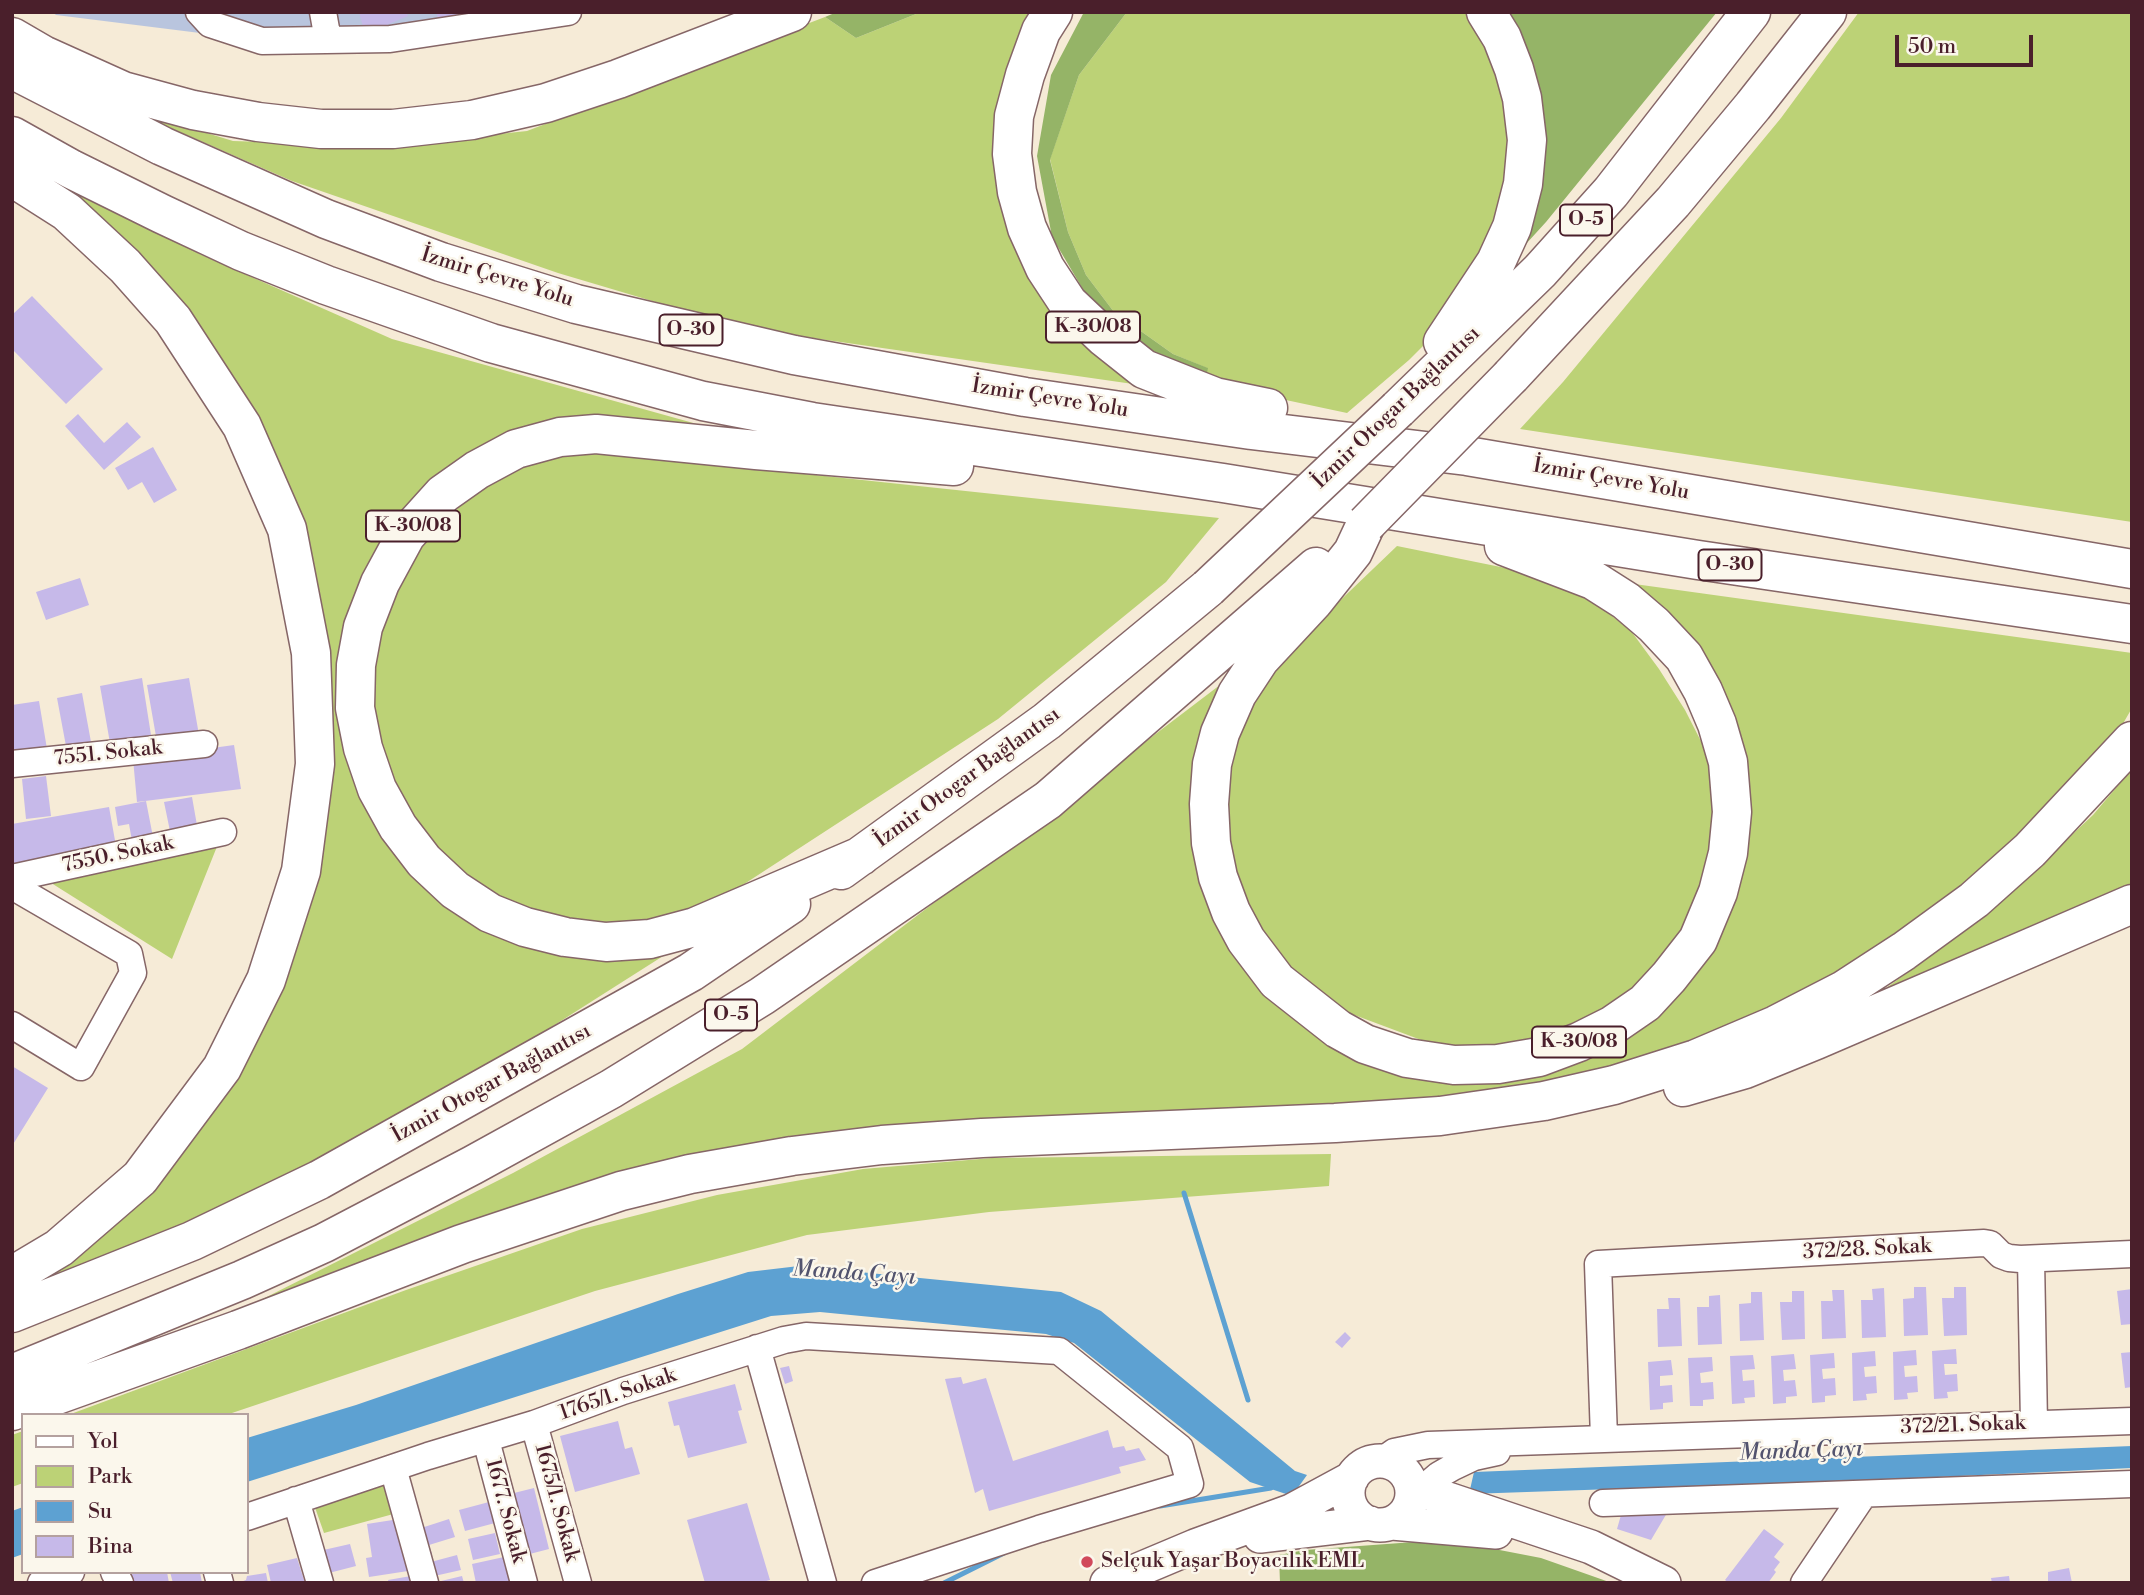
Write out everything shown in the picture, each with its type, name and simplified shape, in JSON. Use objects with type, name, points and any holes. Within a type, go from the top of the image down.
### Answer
[{"type":"highway","points":[[12,37],[43,55],[123,91],[193,110],[258,122],[321,129],[393,129],[472,120],[546,103],[618,79],[792,12]]},
{"type":"highway","name":"K-30/08","points":[[1053,12],[1041,31],[1025,75],[1014,116],[1012,154],[1017,192],[1027,228],[1045,268],[1068,303],[1105,338],[1144,369],[1215,397],[1384,435],[1410,450]]},
{"type":"highway","points":[[1398,409],[1496,262],[1512,227],[1523,184],[1527,140],[1522,99],[1502,38],[1486,12]]},
{"type":"highway","name":"İzmir Otogar Bağlantısı","points":[[12,1313],[192,1241],[319,1180],[691,972],[861,856],[1047,721],[1208,588],[1540,271],[1611,192],[1751,12]]},
{"type":"highway","name":"O-5","points":[[12,1374],[242,1280],[324,1243],[599,1095],[762,996],[1048,800],[1366,524],[1511,376],[1673,202],[1826,12]]},
{"type":"highway","name":"İzmir Çevre Yolu","points":[[12,69],[162,146],[326,219],[441,262],[576,304],[794,355],[1025,397],[1251,430],[1468,456],[2132,569]]},
{"type":"highway","name":"O-30","points":[[12,136],[71,169],[241,251],[326,285],[491,343],[703,401],[812,422],[1223,483],[1698,560],[2132,624]]},
{"type":"highway","points":[[12,177],[67,212],[125,266],[173,320],[242,426],[287,529],[312,653],[315,764],[301,871],[266,980],[222,1068],[140,1178],[58,1248],[12,1276]]},
{"type":"highway","name":"K-30/08","points":[[861,856],[695,927],[650,939],[606,942],[565,937],[525,927],[490,913],[455,890],[424,861],[398,827],[382,798],[363,748],[355,708],[356,666],[363,627],[380,583],[406,535],[443,494],[477,470],[516,449],[560,437],[596,433],[884,461],[1223,483]]},
{"type":"highway","name":"K-30/08","points":[[1329,500],[1496,543],[1593,580],[1626,601],[1654,625],[1684,657],[1717,724],[1728,762],[1732,812],[1728,853],[1718,892],[1698,940],[1644,1003],[1613,1025],[1579,1042],[1539,1057],[1498,1064],[1454,1065],[1406,1058],[1365,1044],[1338,1029],[1277,981],[1260,961],[1231,912],[1218,877],[1209,804],[1212,764],[1220,733],[1237,694],[1260,659],[1314,601],[1353,551],[1366,524]]},
{"type":"highway","points":[[12,1411],[238,1330],[462,1244],[621,1191],[690,1174],[792,1156],[883,1145],[1440,1116],[1544,1101],[1625,1081],[1708,1054],[1776,1025],[1844,990],[1904,951],[1974,900],[2030,850],[2132,741]]},
{"type":"highway","points":[[1440,1116],[1498,1119],[1574,1113],[1644,1098],[1745,1069],[2132,904]]},
{"type":"main road","points":[[1107,1583],[1195,1546],[1291,1511],[1366,1470],[1391,1463],[1408,1477],[1401,1504]]},
{"type":"main road","points":[[1366,1470],[1349,1488],[1353,1510],[1360,1518],[1401,1504],[1472,1528],[1545,1542],[1591,1547]]},
{"type":"main road","points":[[1195,1546],[1290,1531],[1401,1504],[1470,1508],[1591,1547],[1664,1583]]},
{"type":"street","points":[[199,12],[210,24],[262,41],[390,39],[423,23],[568,12]]},
{"type":"street","points":[[323,12],[327,40]]},
{"type":"street","name":"7551. Sokak","points":[[12,764],[204,744]]},
{"type":"street","name":"7550. Sokak","points":[[12,878],[223,832]]},
{"type":"street","points":[[12,886],[129,954],[134,973],[82,1067],[12,1025]]},
{"type":"street","name":"372/28. Sokak","points":[[1604,1438],[1598,1264],[1984,1243],[1990,1244],[2009,1258],[2132,1254]]},
{"type":"street","points":[[2031,1259],[2034,1423]]},
{"type":"street","name":"1765/1. Sokak","points":[[248,1517],[534,1424],[623,1391],[784,1340],[806,1336],[1059,1351],[1180,1448],[1189,1484],[875,1583]]},
{"type":"street","points":[[757,1349],[823,1583]]},
{"type":"street","name":"372/21. Sokak","points":[[1366,1470],[1394,1452],[1412,1447],[2132,1421]]},
{"type":"street","name":"1675/1. Sokak","points":[[534,1424],[578,1583]]},
{"type":"street","name":"1677. Sokak","points":[[485,1440],[524,1583]]},
{"type":"street","name":"372/21. Sokak","points":[[1401,1504],[1439,1475],[1474,1457],[1542,1441]]},
{"type":"street","points":[[393,1468],[425,1583]]},
{"type":"street","points":[[1604,1503],[2132,1484]]},
{"type":"street","points":[[1804,1583],[1864,1494]]},
{"type":"street","points":[[296,1500],[320,1583]]},
{"type":"street","points":[[41,1583],[66,1574]]},
{"type":"shaded area","points":[[52,12],[496,12],[408,32],[256,40],[56,15]]},
{"type":"green space","points":[[837,12],[921,12],[856,38],[825,17]]},
{"type":"green space","points":[[921,12],[1040,12],[1003,163],[1133,384],[743,328],[558,273],[292,181],[125,108],[233,141],[387,146],[527,131],[825,17],[856,38]]},
{"type":"green space","points":[[1084,12],[1127,12],[1079,75],[1050,160],[1068,232],[1086,275],[1114,312],[1173,354],[1208,368],[1206,378],[1157,360],[1094,308],[1052,237],[1037,156],[1051,75]]},
{"type":"green space","points":[[1127,12],[1471,12],[1510,115],[1508,184],[1458,311],[1409,360],[1347,413],[1234,389],[1206,378],[1207,368],[1173,354],[1114,312],[1086,275],[1068,232],[1050,159],[1079,75]]},
{"type":"green space","points":[[1500,12],[1717,12],[1546,222],[1515,256]]},
{"type":"green space","points":[[1859,12],[2132,12],[2132,522],[1520,429],[1563,382],[1781,118]]},
{"type":"green space","points":[[68,189],[204,256],[392,339],[722,431],[473,455],[345,679],[446,902],[671,951],[542,1033],[359,1140],[213,1213],[40,1282],[117,1224],[228,1090],[290,971],[321,839],[319,623],[201,337]]},
{"type":"green space","points":[[622,452],[1219,518],[1166,582],[998,719],[715,903],[639,930],[589,930],[472,887],[413,832],[369,709],[376,637],[406,564],[472,493],[538,456]]},
{"type":"green space","points":[[1397,546],[1545,576],[1597,604],[1631,631],[1685,710],[1707,753],[1715,801],[1713,845],[1698,902],[1669,955],[1616,1007],[1511,1049],[1448,1050],[1349,1013],[1299,977],[1253,922],[1230,852],[1225,785],[1240,722],[1279,659]]},
{"type":"green space","points":[[1620,582],[2132,653],[2132,708],[2117,734],[2004,855],[1842,976],[1736,1024],[1597,1076],[1425,1101],[835,1139],[207,1327],[513,1173],[742,1049],[1237,672],[1201,792],[1267,981],[1449,1078],[1669,992],[1739,773]]},
{"type":"green space","points":[[2132,769],[2132,895],[1846,1017],[1983,918],[2093,815]]},
{"type":"green space","points":[[220,839],[172,959],[48,881]]},
{"type":"green space","points":[[1331,1154],[1329,1186],[989,1212],[807,1235],[595,1291],[232,1413],[73,1413],[406,1290],[582,1229],[717,1195],[863,1169],[992,1158]]},
{"type":"green space","points":[[21,1432],[21,1484],[12,1487],[12,1435]]},
{"type":"green space","points":[[384,1477],[397,1513],[324,1533],[312,1499]]},
{"type":"green space","points":[[1414,1542],[1484,1547],[1541,1558],[1612,1583],[1280,1583],[1279,1555],[1305,1550]]},
{"type":"water","name":"Manda Çayı","points":[[799,1266],[1061,1292],[1101,1311],[1295,1471],[1307,1475],[1292,1496],[1250,1482],[1074,1343],[1046,1334],[820,1312],[771,1316],[248,1482],[248,1438],[356,1405],[748,1272]]},
{"type":"water","points":[[2132,1446],[2132,1468],[1469,1494],[1474,1472]]},
{"type":"water","points":[[21,1508],[21,1555],[12,1558],[12,1511]]},
{"type":"building","points":[[359,12],[406,12],[408,16],[365,34]]},
{"type":"building","points":[[436,12],[468,12],[440,25]]},
{"type":"building","points":[[32,296],[103,369],[66,404],[12,349],[12,315]]},
{"type":"building","points":[[78,414],[104,443],[127,422],[141,437],[104,470],[65,426]]},
{"type":"building","points":[[153,447],[177,490],[154,503],[142,482],[128,490],[115,468]]},
{"type":"building","points":[[80,578],[89,605],[46,620],[36,592]]},
{"type":"building","points":[[142,678],[151,735],[110,743],[100,686]]},
{"type":"building","points":[[189,678],[199,735],[157,742],[147,685]]},
{"type":"building","points":[[82,693],[91,742],[66,746],[57,698]]},
{"type":"building","points":[[39,701],[47,749],[12,755],[12,705]]},
{"type":"building","points":[[234,745],[241,789],[137,802],[133,759]]},
{"type":"building","points":[[46,776],[51,816],[26,819],[22,779]]},
{"type":"building","points":[[192,797],[198,831],[171,836],[164,802]]},
{"type":"building","points":[[146,801],[153,837],[132,841],[129,824],[118,826],[115,807]]},
{"type":"building","points":[[109,807],[116,846],[14,864],[12,824]]},
{"type":"building","points":[[12,1066],[48,1088],[12,1146]]},
{"type":"building","points":[[1914,1287],[1926,1287],[1928,1335],[1904,1336],[1903,1299],[1914,1298]]},
{"type":"building","points":[[1954,1287],[1966,1287],[1967,1335],[1944,1336],[1942,1298],[1954,1298]]},
{"type":"building","points":[[1884,1288],[1886,1337],[1862,1338],[1861,1300],[1873,1300],[1872,1289]]},
{"type":"building","points":[[2132,1289],[2132,1324],[2121,1325],[2117,1291]]},
{"type":"building","points":[[1832,1290],[1844,1290],[1846,1338],[1822,1339],[1821,1301],[1833,1301]]},
{"type":"building","points":[[1792,1291],[1804,1291],[1805,1339],[1782,1340],[1780,1302],[1792,1302]]},
{"type":"building","points":[[1751,1292],[1762,1292],[1764,1340],[1740,1341],[1739,1304],[1751,1303]]},
{"type":"building","points":[[1720,1295],[1722,1344],[1698,1345],[1697,1307],[1709,1307],[1709,1296]]},
{"type":"building","points":[[1668,1298],[1680,1298],[1682,1346],[1658,1347],[1657,1309],[1669,1309]]},
{"type":"building","points":[[1345,1332],[1351,1338],[1342,1348],[1335,1342]]},
{"type":"building","points":[[1956,1349],[1957,1364],[1944,1364],[1945,1375],[1957,1374],[1958,1391],[1947,1392],[1948,1398],[1934,1399],[1932,1351]]},
{"type":"building","points":[[1916,1350],[1917,1365],[1904,1366],[1905,1377],[1917,1376],[1918,1392],[1907,1393],[1908,1399],[1894,1400],[1893,1352]]},
{"type":"building","points":[[1875,1351],[1876,1366],[1864,1367],[1865,1377],[1876,1376],[1877,1393],[1866,1394],[1867,1400],[1853,1401],[1852,1353]]},
{"type":"building","points":[[2132,1352],[2132,1387],[2125,1388],[2121,1353]]},
{"type":"building","points":[[1834,1353],[1835,1368],[1822,1369],[1823,1379],[1835,1378],[1836,1395],[1825,1396],[1825,1402],[1812,1403],[1810,1355]]},
{"type":"building","points":[[1794,1354],[1796,1369],[1783,1370],[1784,1381],[1795,1380],[1797,1396],[1786,1397],[1786,1403],[1773,1404],[1771,1356]]},
{"type":"building","points":[[1753,1355],[1755,1369],[1742,1370],[1743,1381],[1754,1380],[1755,1397],[1744,1398],[1745,1403],[1732,1404],[1730,1356]]},
{"type":"building","points":[[1712,1357],[1713,1371],[1700,1373],[1701,1383],[1713,1382],[1714,1399],[1703,1400],[1703,1406],[1690,1406],[1688,1358]]},
{"type":"building","points":[[1671,1360],[1673,1375],[1660,1376],[1660,1386],[1672,1385],[1673,1402],[1663,1403],[1663,1409],[1650,1410],[1648,1362]]},
{"type":"building","points":[[789,1366],[793,1381],[785,1384],[780,1368]]},
{"type":"building","points":[[961,1377],[963,1384],[986,1378],[1013,1461],[1108,1430],[1113,1448],[1124,1446],[1126,1451],[1139,1448],[1146,1460],[1119,1467],[1121,1473],[989,1511],[983,1489],[975,1493],[945,1379]]},
{"type":"building","points":[[735,1384],[742,1410],[738,1411],[747,1443],[688,1458],[679,1425],[674,1426],[668,1402]]},
{"type":"building","points":[[618,1421],[625,1449],[632,1447],[640,1474],[575,1492],[560,1436]]},
{"type":"building","points":[[534,1488],[549,1549],[522,1556],[506,1495]]},
{"type":"building","points":[[489,1502],[495,1523],[465,1531],[459,1510]]},
{"type":"building","points":[[747,1503],[770,1580],[759,1583],[705,1583],[687,1520]]},
{"type":"building","points":[[1667,1513],[1651,1540],[1617,1529],[1621,1515]]},
{"type":"building","points":[[399,1519],[408,1571],[369,1577],[366,1558],[372,1557],[367,1524]]},
{"type":"building","points":[[449,1519],[455,1537],[429,1545],[432,1554],[424,1557],[415,1530]]},
{"type":"building","points":[[1764,1529],[1784,1544],[1774,1557],[1780,1562],[1774,1570],[1776,1572],[1768,1583],[1729,1583],[1725,1580]]},
{"type":"building","points":[[495,1533],[500,1554],[473,1560],[468,1539]]},
{"type":"building","points":[[350,1544],[356,1566],[325,1574],[319,1551]]},
{"type":"building","points":[[457,1555],[461,1570],[430,1577],[427,1563]]},
{"type":"building","points":[[504,1557],[510,1583],[476,1583],[472,1564]]},
{"type":"building","points":[[297,1558],[305,1583],[271,1583],[267,1565]]},
{"type":"building","points":[[2069,1568],[2072,1583],[2048,1583],[2048,1572]]},
{"type":"building","points":[[266,1573],[268,1583],[238,1583],[246,1580],[247,1576]]},
{"type":"building","points":[[131,1574],[167,1574],[169,1583],[133,1583]]},
{"type":"building","points":[[171,1574],[200,1574],[202,1583],[173,1583]]},
{"type":"building","points":[[411,1576],[412,1583],[389,1583],[388,1580]]},
{"type":"building","points":[[462,1576],[464,1583],[437,1583],[437,1582]]},
{"type":"building","points":[[2009,1576],[2010,1583],[1992,1583],[1991,1578]]},
{"type":"waterway","points":[[1184,1193],[1248,1400]]},
{"type":"waterway","points":[[1160,1506],[1271,1488]]},
{"type":"waterway","points":[[944,1583],[1004,1553]]},
{"type":"place","name":"Selçuk Yaşar Boyacılık EML","points":[[1087,1562]]}]
